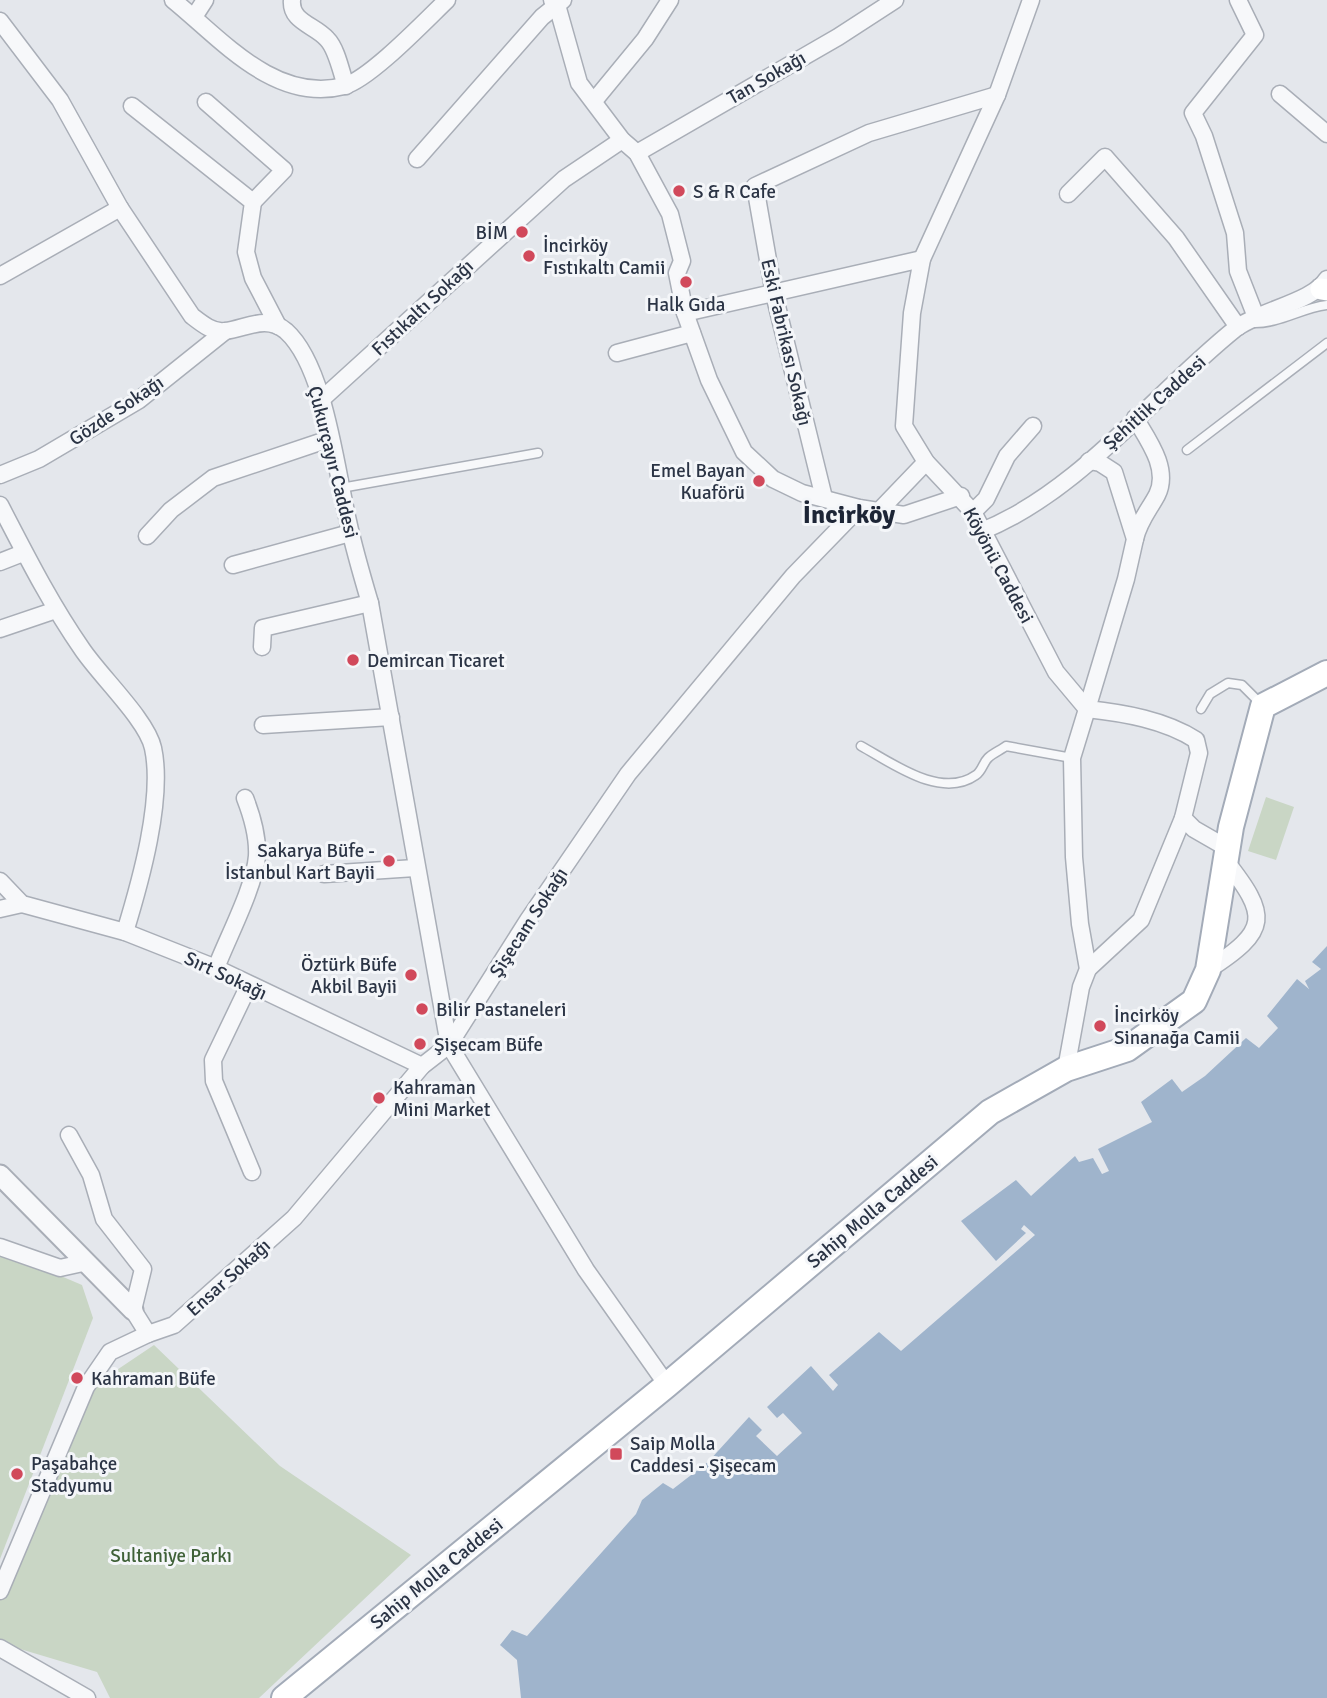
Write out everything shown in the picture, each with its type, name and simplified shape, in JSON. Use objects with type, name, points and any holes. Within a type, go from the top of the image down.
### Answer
[{"type":"main road","points":[[1263,706],[1327,673]]},
{"type":"main road","name":"Sahip Molla Caddesi","points":[[284,1698],[667,1385],[990,1112],[1066,1069],[1127,1049],[1194,1000],[1208,970],[1226,854],[1263,706]]},
{"type":"street","points":[[173,0],[264,74],[321,88],[346,86],[382,61],[447,0]]},
{"type":"street","points":[[194,17],[205,0]]},
{"type":"street","points":[[292,0],[292,12],[297,18],[329,40],[346,86]]},
{"type":"street","points":[[594,102],[645,39],[670,0]]},
{"type":"street","name":"Tan Sokağı","points":[[637,153],[838,37],[894,0]]},
{"type":"street","name":"Köyönü Caddesi","points":[[1031,0],[997,95],[922,259],[912,313],[904,426],[926,462],[961,496],[973,512],[1056,672],[1087,709]]},
{"type":"street","points":[[1238,0],[1255,35],[1194,114],[1204,136],[1235,233],[1238,271],[1247,322]]},
{"type":"street","points":[[417,159],[557,2],[579,83],[622,140],[637,153],[670,214],[682,261],[677,272],[685,313],[709,380],[744,452],[773,479],[802,493],[859,508],[904,515],[961,496]]},
{"type":"street","points":[[2,26],[60,100],[120,208],[192,316],[202,324],[224,332],[256,323],[278,326]]},
{"type":"street","points":[[1280,94],[1327,134]]},
{"type":"street","name":"Eski Fabrikası Sokağı","points":[[824,498],[774,294],[755,186],[869,133],[997,95]]},
{"type":"street","points":[[132,106],[253,202],[284,170],[206,102]]},
{"type":"street","name":"Fıstıkaltı Sokağı","points":[[322,399],[564,179],[622,140]]},
{"type":"street","points":[[1068,194],[1105,157],[1247,322]]},
{"type":"street","name":"Çukurçayır Caddesi","points":[[253,202],[246,252],[253,278],[278,326],[286,331],[304,355],[322,399],[350,533],[370,603],[415,868],[449,1045]]},
{"type":"street","points":[[0,276],[120,208]]},
{"type":"street","points":[[685,313],[922,259]]},
{"type":"street","name":"Şehitlik Caddesi","points":[[982,531],[1016,518],[1089,461],[1247,322],[1325,291]]},
{"type":"street","name":"Gözde Sokağı","points":[[0,475],[39,460],[139,400],[224,332]]},
{"type":"street","points":[[617,353],[692,333]]},
{"type":"street","points":[[1088,969],[1080,924],[1074,857],[1072,758],[1112,631],[1138,524],[1158,493],[1161,479],[1160,465],[1135,418]]},
{"type":"street","points":[[973,512],[986,499],[1007,456],[1033,426]]},
{"type":"street","points":[[147,536],[171,510],[213,478],[330,439]]},
{"type":"street","points":[[1089,461],[1100,463],[1114,472],[1135,539]]},
{"type":"street","points":[[879,511],[926,462]]},
{"type":"street","points":[[0,505],[23,554],[56,610],[84,653],[145,729],[153,747],[155,773],[149,836],[125,932]]},
{"type":"street","name":"Şişecam Sokağı","points":[[449,1045],[528,920],[628,774],[793,576],[859,508]]},
{"type":"street","points":[[233,565],[350,533]]},
{"type":"street","points":[[0,562],[23,554]]},
{"type":"street","points":[[262,647],[263,628],[370,603]]},
{"type":"street","points":[[0,629],[56,610]]},
{"type":"street","points":[[1066,1069],[1081,986],[1088,969],[1141,920],[1183,818],[1199,754],[1196,740],[1182,731],[1119,713],[1087,709]]},
{"type":"street","points":[[263,725],[391,717]]},
{"type":"street","points":[[216,968],[252,879],[257,856],[253,821],[245,798]]},
{"type":"street","points":[[1183,818],[1226,854],[1257,908],[1255,925],[1249,937],[1233,953],[1208,970]]},
{"type":"street","points":[[324,874],[415,868]]},
{"type":"street","points":[[0,881],[22,904]]},
{"type":"street","points":[[0,909],[22,904]]},
{"type":"street","name":"Sırt Sokağı","points":[[22,904],[125,932],[216,968],[422,1066]]},
{"type":"street","points":[[249,985],[213,1060],[214,1081],[252,1172]]},
{"type":"street","points":[[449,1045],[586,1270],[667,1385]]},
{"type":"street","name":"Ensar Sokağı","points":[[0,1591],[86,1387],[110,1352],[174,1325],[294,1218],[422,1066],[449,1045]]},
{"type":"street","points":[[69,1135],[91,1175],[104,1219],[143,1269],[133,1310]]},
{"type":"street","points":[[0,1175],[133,1310],[148,1334]]},
{"type":"street","points":[[0,1247],[60,1268],[87,1262]]},
{"type":"street","points":[[0,1648],[87,1698]]},
{"type":"lane","points":[[1187,450],[1327,343]]},
{"type":"lane","points":[[341,488],[538,453]]},
{"type":"lane","points":[[1201,709],[1210,694],[1228,683],[1242,685],[1263,706]]},
{"type":"lane","points":[[861,746],[922,779],[951,783],[964,782],[979,773],[989,757],[1006,746],[1072,758]]},
{"type":"green space","points":[[1266,797],[1294,807],[1276,860],[1248,851]]},
{"type":"green space","name":"Paşabahçe Stadyumu","points":[[0,1250],[82,1285],[93,1318],[0,1559]]},
{"type":"green space","name":"Sultaniye Parkı","points":[[154,1345],[280,1466],[411,1555],[259,1698],[110,1698],[97,1672],[0,1643],[0,1595],[96,1384]]},
{"type":"water","points":[[1327,946],[1327,1698],[521,1698],[517,1660],[500,1645],[512,1630],[527,1636],[636,1514],[642,1500],[663,1483],[673,1489],[708,1462],[749,1417],[762,1430],[756,1436],[777,1456],[802,1433],[783,1413],[777,1418],[767,1407],[811,1366],[833,1391],[838,1385],[829,1375],[879,1332],[901,1351],[1035,1235],[1024,1225],[1021,1229],[1026,1233],[996,1261],[961,1221],[1016,1180],[1031,1196],[1075,1156],[1079,1162],[1093,1158],[1102,1174],[1109,1171],[1098,1149],[1152,1122],[1141,1102],[1172,1079],[1182,1092],[1205,1076],[1246,1038],[1259,1048],[1278,1028],[1267,1016],[1297,979],[1309,989],[1305,981],[1321,969],[1312,962]]},
{"type":"place","name":"S & R Cafe","points":[[679,191]]},
{"type":"place","name":"BİM","points":[[522,232]]},
{"type":"place","name":"İncirköy Fıstıkaltı Camii","points":[[529,256]]},
{"type":"place","name":"Halk Gıda","points":[[686,282]]},
{"type":"place","name":"Emel Bayan Kuaförü","points":[[759,481]]},
{"type":"place","name":"Demircan Ticaret","points":[[353,660]]},
{"type":"place","name":"Sakarya Büfe - İstanbul Kart Bayii","points":[[389,861]]},
{"type":"place","name":"Öztürk Büfe Akbil Bayii","points":[[411,975]]},
{"type":"place","name":"Bilir Pastaneleri","points":[[422,1009]]},
{"type":"place","name":"İncirköy Sinanağa Camii","points":[[1100,1026]]},
{"type":"place","name":"Şişecam Büfe","points":[[420,1044]]},
{"type":"place","name":"Kahraman Mini Market","points":[[379,1098]]},
{"type":"place","name":"Kahraman Büfe","points":[[77,1378]]},
{"type":"place","name":"Saip Molla Caddesi - Şişecam","points":[[616,1454]]},
{"type":"place","name":"Paşabahçe Stadyumu","points":[[17,1474]]},
{"type":"district","name":"İncirköy","points":[[849,514]]}]
